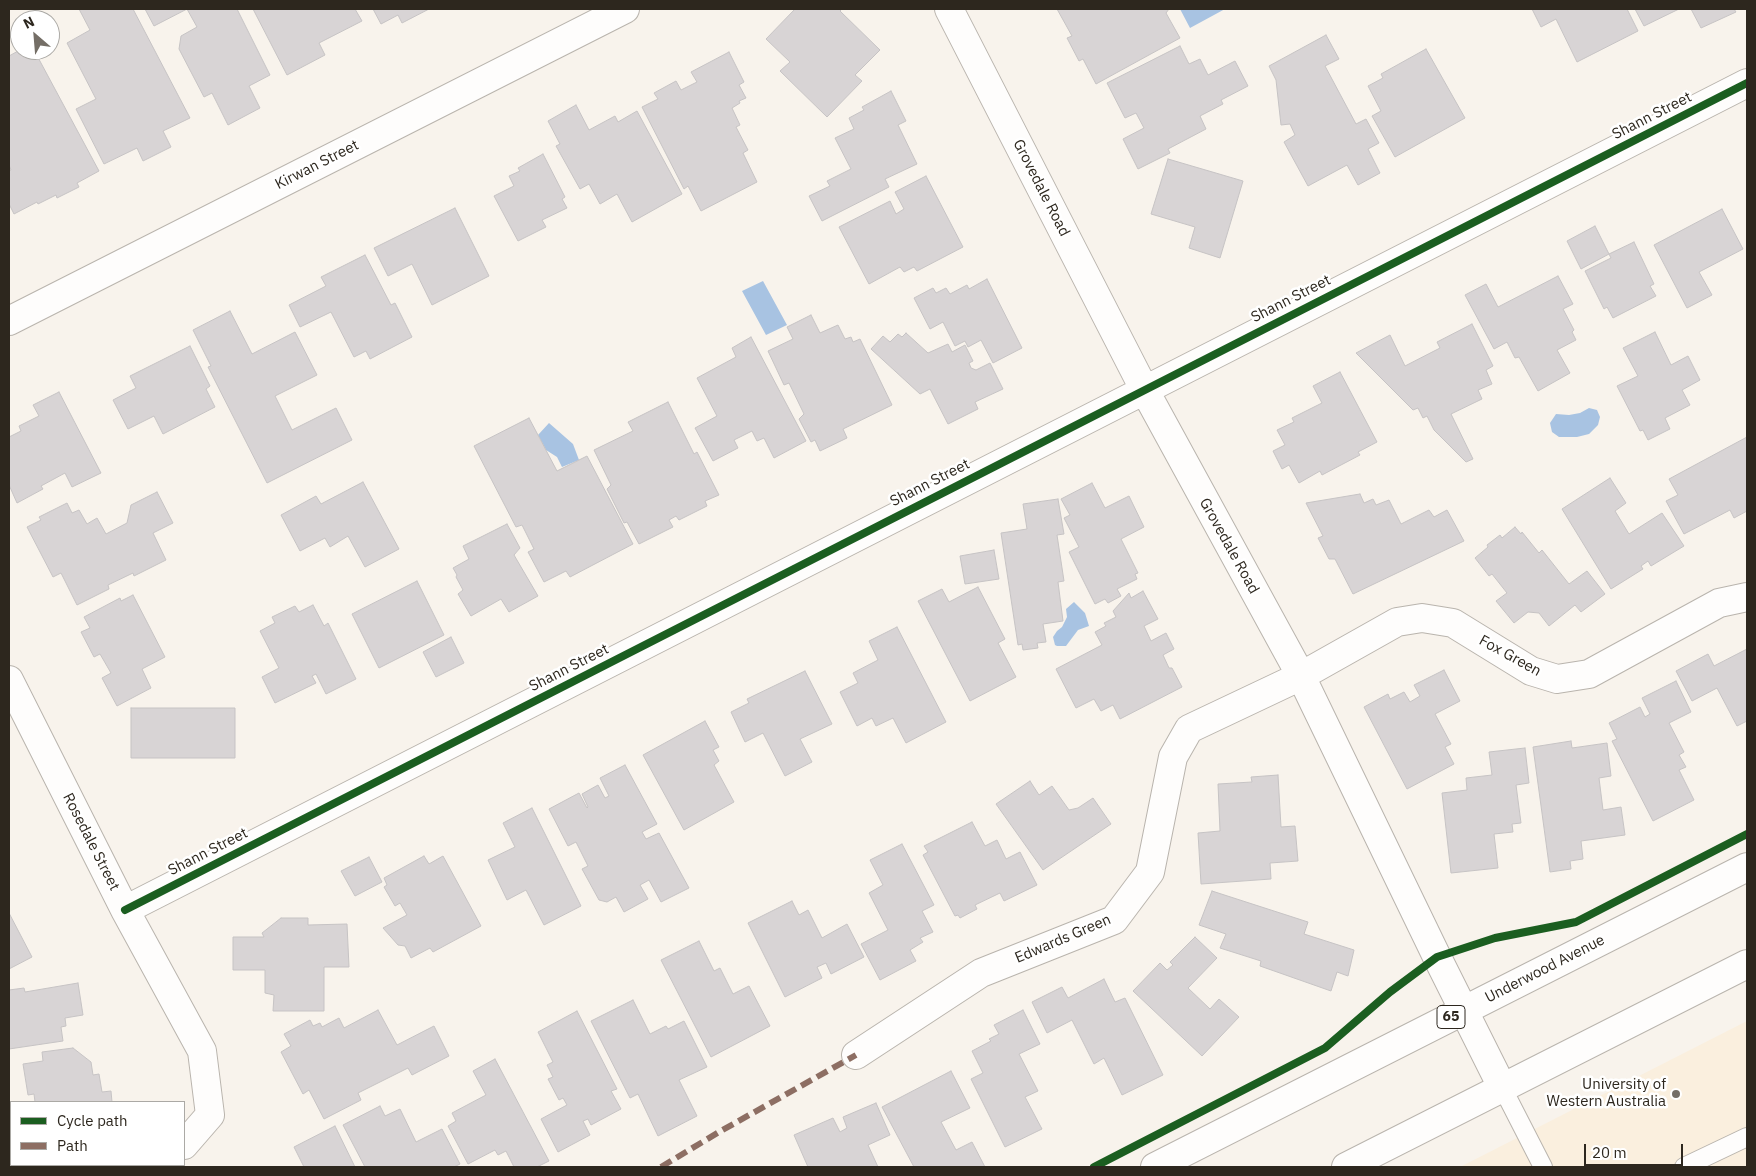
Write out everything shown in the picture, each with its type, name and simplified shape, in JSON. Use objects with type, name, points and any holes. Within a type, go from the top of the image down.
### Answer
[{"type":"street","name":"Kirwan Street","points":[[9,321],[625,9]]},
{"type":"street","name":"Grovedale Road","points":[[949,9],[1144,390],[1301,676],[1502,1087]]},
{"type":"street","name":"Shann Street","points":[[125,910],[1747,83]]},
{"type":"street","name":"Fox Green","points":[[1301,676],[1397,622],[1422,618],[1453,623],[1531,671],[1557,680],[1589,674],[1719,603],[1747,597]]},
{"type":"street","name":"Edwards Green","points":[[856,1055],[981,973],[1114,920],[1150,872],[1173,757],[1189,729],[1301,676]]},
{"type":"street","name":"Rosedale Street","points":[[9,680],[125,910],[202,1051],[210,1115],[185,1144]]},
{"type":"street","name":"Underwood Avenue","points":[[1155,1167],[1747,867]]},
{"type":"street","points":[[1346,1167],[1747,964]]},
{"type":"lane","points":[[1502,1087],[1543,1167]]},
{"type":"lane","points":[[1684,1167],[1747,1137]]},
{"type":"shaded area","name":"University of Western Australia","points":[[1747,1021],[1747,1167],[1460,1167]]},
{"type":"water","points":[[1180,9],[1225,9],[1190,28]]},
{"type":"water","points":[[763,281],[787,325],[766,335],[742,291]]},
{"type":"water","points":[[1589,408],[1597,410],[1600,417],[1598,425],[1589,434],[1577,437],[1559,437],[1552,432],[1550,423],[1556,414],[1569,415],[1580,413]]},
{"type":"water","points":[[549,423],[573,444],[579,460],[562,467],[557,457],[546,450],[538,435]]},
{"type":"water","points":[[1074,602],[1085,613],[1089,626],[1078,630],[1066,646],[1057,646],[1053,637],[1062,627],[1067,617],[1066,609]]},
{"type":"building","points":[[79,9],[133,9],[190,118],[163,131],[171,147],[143,161],[137,148],[104,164],[76,109],[96,99],[67,43],[90,30]]},
{"type":"building","points":[[145,9],[187,9],[154,26]]},
{"type":"building","points":[[187,9],[237,9],[270,75],[249,86],[260,108],[228,125],[212,93],[204,97],[179,49],[181,36],[197,27]]},
{"type":"building","points":[[253,9],[355,9],[362,21],[319,43],[325,55],[287,75]]},
{"type":"building","points":[[373,9],[429,9],[402,23],[398,15],[381,24]]},
{"type":"building","points":[[795,9],[842,9],[840,11],[880,50],[855,75],[862,81],[827,117],[780,71],[790,62],[766,39]]},
{"type":"building","points":[[1057,9],[1169,9],[1166,13],[1180,38],[1096,84],[1083,59],[1079,61],[1067,38],[1072,36]]},
{"type":"building","points":[[1532,9],[1627,9],[1638,31],[1577,62],[1556,19],[1541,27]]},
{"type":"building","points":[[1635,9],[1679,9],[1644,26]]},
{"type":"building","points":[[1691,9],[1734,9],[1736,12],[1701,28]]},
{"type":"building","points":[[1326,35],[1339,59],[1325,66],[1356,124],[1366,119],[1379,143],[1368,149],[1380,173],[1358,185],[1347,165],[1308,186],[1284,142],[1295,135],[1290,124],[1281,125],[1276,80],[1269,66]]},
{"type":"building","points":[[1180,46],[1189,64],[1200,59],[1208,75],[1235,61],[1248,86],[1221,100],[1223,104],[1200,116],[1206,129],[1168,149],[1170,153],[1138,169],[1123,139],[1144,128],[1136,113],[1125,118],[1107,83]]},
{"type":"building","points":[[1426,49],[1465,118],[1395,157],[1372,116],[1381,111],[1368,86],[1383,78],[1381,74]]},
{"type":"building","points":[[729,52],[744,82],[739,85],[746,98],[739,101],[740,103],[732,108],[740,125],[736,127],[748,150],[743,153],[757,182],[701,211],[688,186],[684,189],[642,107],[658,99],[654,93],[676,81],[681,90],[697,82],[691,72]]},
{"type":"building","points":[[9,56],[10,60],[39,60],[99,171],[77,183],[79,187],[57,198],[56,195],[38,204],[37,202],[14,214],[9,204],[9,171],[11,170],[9,165]]},
{"type":"building","points":[[891,91],[906,121],[898,125],[917,164],[885,179],[889,187],[822,221],[809,196],[830,186],[827,181],[851,169],[835,138],[854,129],[849,118],[864,110],[862,107]]},
{"type":"building","points":[[576,105],[589,130],[615,116],[618,122],[637,111],[682,194],[632,222],[617,194],[600,204],[589,184],[580,189],[556,146],[560,144],[548,121]]},
{"type":"building","points":[[543,154],[565,197],[562,199],[567,208],[542,220],[546,227],[518,241],[494,196],[514,186],[509,176],[520,171],[518,168]]},
{"type":"building","points":[[1168,159],[1243,181],[1220,258],[1189,248],[1195,227],[1151,214]]},
{"type":"building","points":[[926,176],[963,247],[917,271],[914,267],[904,272],[900,267],[869,284],[839,227],[890,201],[896,214],[904,209],[895,192]]},
{"type":"building","points":[[455,208],[489,276],[432,305],[412,264],[388,276],[374,248]]},
{"type":"building","points":[[1722,209],[1743,249],[1699,272],[1712,295],[1687,308],[1654,245]]},
{"type":"building","points":[[1595,226],[1609,254],[1581,269],[1567,241]]},
{"type":"building","points":[[1634,242],[1654,284],[1650,286],[1656,296],[1613,318],[1607,307],[1604,309],[1585,271],[1611,258],[1609,254]]},
{"type":"building","points":[[365,255],[391,305],[395,303],[412,337],[370,359],[366,351],[354,357],[331,312],[300,327],[289,305],[326,286],[321,277]]},
{"type":"building","points":[[1558,276],[1573,304],[1563,309],[1574,330],[1572,332],[1576,340],[1557,350],[1570,373],[1538,391],[1519,357],[1515,358],[1507,342],[1494,349],[1465,295],[1486,284],[1498,307]]},
{"type":"building","points":[[987,279],[1022,348],[993,363],[981,340],[968,347],[965,341],[955,346],[943,322],[930,329],[914,298],[933,288],[936,293],[946,288],[950,294],[967,285],[969,289]]},
{"type":"building","points":[[230,311],[252,354],[295,332],[317,375],[275,396],[292,430],[336,408],[352,440],[267,483],[208,367],[211,366],[193,330]]},
{"type":"building","points":[[811,315],[820,333],[838,325],[845,339],[851,337],[853,342],[860,339],[892,405],[843,429],[847,438],[820,451],[815,440],[811,442],[799,419],[804,414],[789,383],[784,385],[768,351],[793,339],[787,327]]},
{"type":"building","points":[[1472,324],[1493,366],[1486,370],[1492,384],[1478,390],[1482,399],[1451,414],[1473,459],[1466,462],[1434,430],[1427,416],[1423,418],[1418,408],[1413,410],[1356,353],[1390,335],[1405,366],[1440,348],[1437,342]]},
{"type":"building","points":[[1655,332],[1671,365],[1688,356],[1700,380],[1682,390],[1690,405],[1665,418],[1670,429],[1648,440],[1643,430],[1640,431],[1617,386],[1638,376],[1623,348]]},
{"type":"building","points":[[906,333],[928,353],[948,344],[952,352],[965,345],[973,361],[969,363],[971,368],[976,370],[990,363],[1003,389],[975,402],[978,409],[948,424],[930,389],[920,394],[871,349],[883,336],[890,342],[898,334],[902,337]]},
{"type":"building","points":[[751,337],[806,441],[774,458],[764,438],[757,441],[752,431],[734,440],[738,448],[713,461],[695,428],[717,416],[697,378],[736,357],[732,348]]},
{"type":"building","points":[[190,346],[210,386],[206,389],[215,407],[163,434],[154,416],[128,429],[113,400],[136,388],[130,376]]},
{"type":"building","points":[[1340,372],[1377,442],[1358,452],[1360,455],[1322,475],[1320,471],[1299,483],[1289,465],[1282,469],[1273,451],[1285,445],[1277,430],[1294,422],[1292,418],[1322,403],[1313,386]]},
{"type":"building","points":[[59,392],[101,473],[72,487],[65,473],[41,486],[43,489],[17,503],[9,485],[9,437],[21,431],[19,426],[39,416],[33,405]]},
{"type":"building","points":[[668,402],[694,454],[697,452],[719,495],[705,501],[707,506],[679,520],[676,516],[669,520],[673,527],[639,544],[627,522],[624,523],[607,489],[611,485],[594,450],[633,431],[628,422]]},
{"type":"building","points":[[529,418],[557,471],[587,456],[633,544],[570,577],[566,571],[544,582],[528,552],[534,549],[522,525],[516,527],[474,446]]},
{"type":"building","points":[[1747,437],[1747,511],[1734,518],[1730,510],[1684,534],[1666,501],[1678,495],[1669,479]]},
{"type":"building","points":[[1610,478],[1626,503],[1615,511],[1629,534],[1662,513],[1684,546],[1651,566],[1648,561],[1641,566],[1643,569],[1611,589],[1562,509]]},
{"type":"building","points":[[363,482],[399,549],[365,567],[348,536],[330,547],[325,538],[300,551],[281,515],[316,496],[321,504]]},
{"type":"building","points":[[1092,483],[1105,508],[1129,496],[1144,527],[1121,539],[1138,573],[1135,574],[1137,579],[1117,589],[1121,596],[1108,603],[1105,599],[1095,604],[1069,552],[1079,547],[1064,518],[1070,515],[1061,499]]},
{"type":"building","points":[[157,492],[173,523],[153,533],[166,560],[134,576],[133,573],[108,585],[109,589],[77,605],[61,573],[53,577],[27,527],[41,520],[39,517],[67,503],[72,513],[79,510],[87,524],[97,518],[106,534],[127,523],[131,505]]},
{"type":"building","points":[[1360,494],[1364,503],[1373,499],[1376,505],[1389,500],[1401,524],[1429,510],[1434,517],[1447,510],[1464,541],[1353,594],[1335,559],[1329,559],[1318,538],[1323,536],[1306,503]]},
{"type":"building","points":[[1058,499],[1064,534],[1057,535],[1064,581],[1058,582],[1063,621],[1043,624],[1046,642],[1037,643],[1038,648],[1023,650],[1022,644],[1018,645],[1001,533],[1027,529],[1023,504]]},
{"type":"building","points":[[507,524],[520,548],[514,555],[538,596],[509,612],[501,599],[471,616],[458,594],[463,590],[453,568],[469,559],[463,546]]},
{"type":"building","points":[[1515,527],[1521,534],[1522,532],[1539,553],[1542,550],[1569,584],[1587,571],[1605,594],[1581,612],[1575,605],[1549,626],[1539,613],[1528,612],[1514,623],[1496,601],[1507,593],[1492,574],[1489,576],[1475,558],[1488,547],[1487,545],[1500,535],[1502,538]]},
{"type":"building","points":[[994,550],[999,579],[965,584],[960,556]]},
{"type":"building","points":[[417,581],[444,635],[379,668],[352,614]]},
{"type":"building","points":[[978,587],[1005,639],[998,643],[1016,677],[970,701],[918,601],[942,589],[949,602]]},
{"type":"building","points":[[1143,591],[1158,619],[1144,626],[1151,641],[1166,633],[1174,649],[1163,655],[1182,687],[1120,719],[1113,705],[1101,711],[1094,699],[1076,708],[1056,669],[1102,645],[1095,632],[1106,626],[1104,623],[1116,617],[1113,611],[1129,593],[1131,598]]},
{"type":"building","points":[[133,595],[165,657],[142,669],[151,688],[117,706],[102,678],[111,673],[100,654],[94,657],[81,632],[90,628],[84,617],[120,598],[121,601]]},
{"type":"building","points":[[313,605],[324,626],[328,623],[356,679],[326,694],[316,674],[312,676],[316,683],[275,703],[262,677],[279,668],[260,631],[275,623],[272,617],[295,606],[299,612]]},
{"type":"building","points":[[897,627],[946,722],[906,743],[893,718],[876,726],[872,718],[857,726],[840,692],[858,683],[853,673],[878,660],[869,641]]},
{"type":"building","points":[[451,637],[464,663],[436,677],[423,652]]},
{"type":"building","points":[[1747,649],[1747,721],[1737,726],[1717,688],[1692,701],[1676,671],[1708,654],[1714,666]]},
{"type":"building","points":[[1444,670],[1460,701],[1435,714],[1451,744],[1445,747],[1454,764],[1407,789],[1364,707],[1388,694],[1390,699],[1404,692],[1410,702],[1420,696],[1414,685]]},
{"type":"building","points":[[805,671],[832,724],[800,739],[812,762],[785,776],[763,733],[745,742],[731,712],[749,703],[747,699]]},
{"type":"building","points":[[1676,681],[1691,712],[1669,723],[1684,752],[1679,755],[1686,767],[1679,770],[1694,800],[1653,821],[1612,741],[1617,739],[1609,723],[1640,707],[1645,717],[1650,714],[1642,698]]},
{"type":"building","points":[[131,708],[235,708],[235,758],[131,758]]},
{"type":"building","points":[[705,721],[719,747],[713,750],[719,761],[714,765],[734,802],[684,830],[643,755]]},
{"type":"building","points":[[1571,741],[1572,748],[1607,743],[1611,776],[1599,778],[1603,810],[1621,807],[1625,835],[1581,841],[1583,859],[1570,861],[1571,869],[1550,872],[1533,747]]},
{"type":"building","points":[[1525,748],[1529,783],[1516,785],[1521,823],[1512,824],[1513,832],[1494,834],[1498,868],[1451,873],[1442,793],[1467,790],[1466,778],[1492,775],[1489,752]]},
{"type":"building","points":[[625,765],[657,824],[642,832],[646,839],[659,833],[689,888],[661,902],[649,880],[640,885],[648,899],[624,912],[616,897],[607,902],[599,900],[582,869],[588,866],[576,842],[568,846],[549,809],[579,793],[587,808],[582,794],[598,785],[605,798],[609,796],[600,778]]},
{"type":"building","points":[[1278,775],[1281,827],[1295,826],[1298,861],[1270,863],[1271,879],[1201,884],[1198,833],[1220,831],[1218,784],[1252,782],[1251,777]]},
{"type":"building","points":[[1030,781],[1039,795],[1052,786],[1069,810],[1078,808],[1093,798],[1111,824],[1043,870],[996,804]]},
{"type":"building","points":[[532,808],[581,906],[544,925],[526,890],[507,900],[488,860],[515,847],[503,823]]},
{"type":"building","points":[[972,822],[985,846],[997,840],[1006,859],[1020,852],[1037,885],[1004,901],[1000,893],[975,905],[977,909],[960,918],[958,915],[955,916],[923,855],[928,852],[924,846]]},
{"type":"building","points":[[902,844],[934,905],[922,911],[933,932],[920,938],[923,942],[910,950],[916,961],[880,980],[861,944],[888,930],[869,893],[883,885],[870,860]]},
{"type":"building","points":[[424,856],[429,864],[443,856],[481,926],[433,952],[430,948],[411,958],[405,946],[398,945],[383,928],[407,915],[400,903],[395,906],[384,887],[387,885],[384,878]]},
{"type":"building","points":[[369,857],[382,882],[355,896],[341,871]]},
{"type":"building","points":[[1212,891],[1308,922],[1304,934],[1354,950],[1348,976],[1337,972],[1331,991],[1260,966],[1261,961],[1220,948],[1226,934],[1199,925]]},
{"type":"building","points":[[792,901],[799,915],[808,910],[822,938],[847,924],[864,957],[831,974],[826,963],[817,967],[822,978],[785,997],[748,923]]},
{"type":"building","points":[[9,913],[32,957],[9,969]]},
{"type":"building","points":[[281,918],[308,918],[308,925],[347,924],[349,967],[324,967],[324,1011],[273,1011],[274,995],[265,993],[265,970],[233,970],[233,937],[264,937],[262,933]]},
{"type":"building","points":[[1195,937],[1217,958],[1188,988],[1210,1009],[1219,999],[1239,1017],[1202,1056],[1133,991],[1160,963],[1167,970],[1173,965],[1170,962]]},
{"type":"building","points":[[699,941],[714,971],[720,968],[733,994],[749,986],[770,1026],[711,1057],[661,960]]},
{"type":"building","points":[[1104,979],[1115,1002],[1125,998],[1163,1075],[1122,1095],[1104,1058],[1094,1064],[1072,1020],[1047,1033],[1032,1002],[1062,987],[1068,998]]},
{"type":"building","points":[[78,983],[83,1015],[65,1018],[66,1026],[61,1027],[63,1041],[9,1049],[9,990],[24,988],[25,992]]},
{"type":"building","points":[[633,1000],[650,1034],[666,1026],[668,1029],[684,1021],[707,1067],[679,1080],[697,1116],[658,1136],[638,1094],[630,1098],[591,1021]]},
{"type":"building","points":[[378,1010],[397,1045],[434,1026],[449,1056],[412,1075],[408,1068],[358,1093],[361,1100],[324,1119],[309,1090],[303,1094],[281,1052],[291,1046],[284,1034],[310,1020],[313,1026],[320,1023],[322,1027],[339,1018],[344,1028]]},
{"type":"building","points":[[1023,1010],[1040,1044],[1019,1054],[1038,1091],[1025,1097],[1042,1129],[1005,1147],[971,1079],[983,1073],[972,1051],[991,1041],[989,1039],[999,1034],[994,1025]]},
{"type":"building","points":[[577,1011],[617,1089],[611,1091],[621,1109],[591,1125],[588,1119],[583,1121],[590,1135],[558,1152],[541,1119],[567,1105],[563,1098],[559,1100],[548,1079],[553,1077],[547,1065],[553,1062],[538,1032]]},
{"type":"building","points":[[73,1048],[91,1062],[93,1075],[99,1074],[102,1092],[111,1091],[112,1101],[35,1101],[34,1094],[28,1095],[23,1064],[43,1061],[42,1052]]},
{"type":"building","points":[[495,1059],[549,1161],[537,1167],[514,1167],[506,1151],[498,1155],[495,1150],[468,1164],[448,1126],[456,1121],[452,1113],[486,1095],[473,1071]]},
{"type":"building","points":[[951,1071],[970,1108],[941,1122],[956,1150],[972,1142],[985,1167],[914,1167],[882,1107]]},
{"type":"building","points":[[9,1102],[10,1126],[9,1126]]},
{"type":"building","points":[[876,1103],[890,1135],[868,1145],[878,1167],[808,1167],[794,1135],[833,1118],[840,1132],[847,1128],[843,1117]]},
{"type":"building","points":[[380,1106],[385,1116],[400,1109],[416,1142],[442,1129],[460,1164],[454,1167],[365,1167],[343,1125]]},
{"type":"building","points":[[335,1126],[355,1167],[304,1167],[294,1147]]},
{"type":"marked path","points":[[661,1167],[856,1055]]},
{"type":"cycle path","points":[[125,910],[1747,83]]},
{"type":"cycle path","points":[[1094,1167],[1325,1048],[1390,992],[1437,957],[1495,938],[1576,922],[1747,834]]},
{"type":"place","name":"University of Western Australia","points":[[1676,1094]]}]
